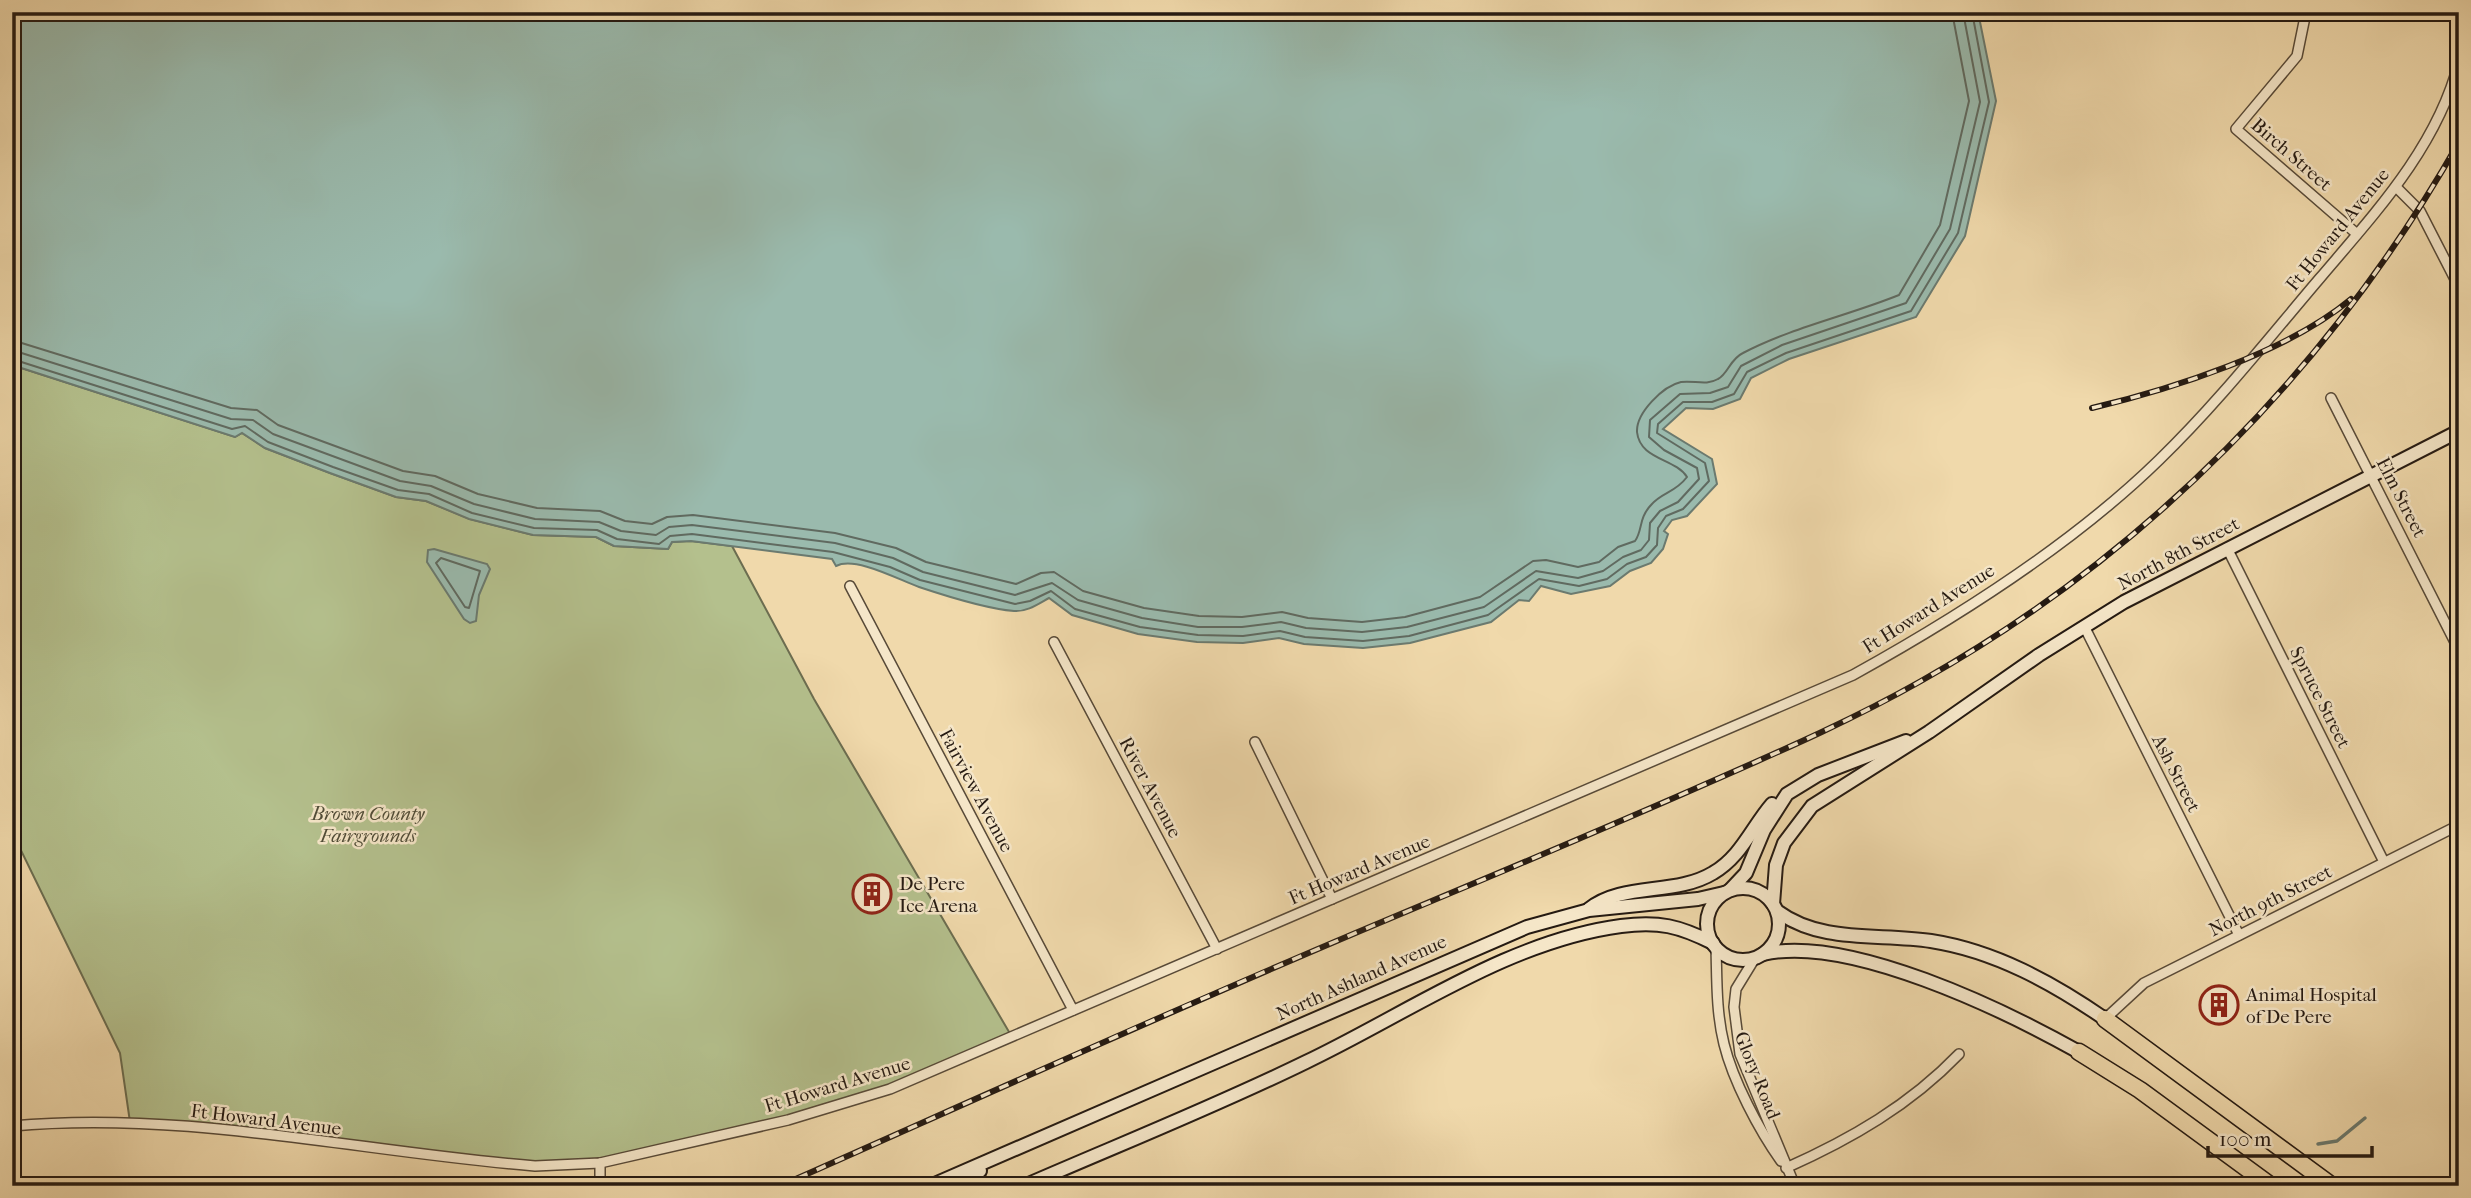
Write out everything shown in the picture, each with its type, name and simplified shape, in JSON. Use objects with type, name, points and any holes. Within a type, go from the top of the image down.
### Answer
[{"type":"highway","points":[[2105,1019],[2332,1186]]},
{"type":"highway","points":[[2079,1052],[2140,1090],[2271,1186]]},
{"type":"main road","name":"North 8th Street","points":[[1775,907],[1776,865],[1784,843],[1812,806],[1929,732],[2084,626],[2227,548],[2459,431]]},
{"type":"main road","name":"North 8th Street","points":[[1727,892],[1738,884],[1752,863],[1764,830],[1787,794],[1818,775],[1929,732]]},
{"type":"main road","name":"North Ashland Avenue","points":[[930,1186],[1503,936],[1555,918],[1589,910],[1602,899],[1670,887],[1710,876],[1734,857],[1762,815],[1778,798],[1787,794]]},
{"type":"main road","points":[[1589,910],[1698,899],[1727,892],[1754,890],[1799,926],[1818,932],[1931,941],[1987,955],[2040,978],[2105,1019]]},
{"type":"main road","points":[[1714,945],[1707,921],[1710,910],[1727,892]]},
{"type":"main road","points":[[1759,956],[1777,935],[1775,907]]},
{"type":"main road","points":[[1024,1186],[1303,1064],[1500,963],[1542,947],[1606,929],[1669,924],[1714,945],[1736,959],[1786,948],[1842,956],[1904,974],[2013,1015],[2079,1052]]},
{"type":"main road","points":[[956,1186],[1003,1155]]},
{"type":"street","name":"Birch Street","points":[[2306,12],[2297,56],[2236,129],[2357,234]]},
{"type":"street","name":"Ft Howard Avenue","points":[[12,1126],[70,1121],[144,1123],[505,1164],[600,1163],[788,1119],[890,1089],[1853,675],[1922,637],[2072,533],[2158,461],[2202,415],[2396,187],[2434,129],[2459,62]]},
{"type":"street","points":[[2396,187],[2420,211],[2459,287]]},
{"type":"street","name":"Elm Street","points":[[2331,398],[2459,650]]},
{"type":"street","name":"Spruce Street","points":[[2227,548],[2384,862]]},
{"type":"street","name":"Fairview Avenue","points":[[850,586],[1073,1010]]},
{"type":"street","name":"Ash Street","points":[[2084,626],[2239,935]]},
{"type":"street","name":"River Avenue","points":[[1054,642],[1217,949]]},
{"type":"street","points":[[1255,742],[1332,900]]},
{"type":"street","name":"North 9th Street","points":[[2105,1019],[2144,983],[2459,825]]},
{"type":"street","name":"Glory Road","points":[[1714,945],[1724,1047],[1766,1140],[1786,1168]]},
{"type":"street","name":"Glory Road","points":[[1759,956],[1736,989],[1736,1029],[1740,1054],[1795,1186]]},
{"type":"street","points":[[1786,1168],[1844,1142],[1929,1086],[1959,1054]]},
{"type":"street","points":[[600,1163],[600,1186]]},
{"type":"green space","name":"Brown County Fairgrounds","points":[[12,365],[235,437],[242,433],[265,448],[396,497],[426,501],[470,519],[533,535],[596,537],[614,546],[668,549],[672,542],[691,541],[732,546],[814,699],[1012,1037],[890,1089],[788,1120],[600,1163],[535,1166],[130,1122],[120,1053],[12,832]]},
{"type":"water","points":[[12,12],[1978,12],[1996,101],[1965,236],[1916,317],[1789,359],[1751,378],[1740,399],[1713,409],[1686,408],[1663,429],[1712,459],[1717,484],[1687,516],[1672,520],[1664,531],[1668,534],[1663,549],[1651,563],[1630,571],[1610,586],[1571,594],[1541,586],[1529,601],[1519,600],[1491,622],[1410,643],[1363,648],[1304,644],[1279,638],[1243,643],[1197,642],[1138,634],[1072,615],[1049,598],[1023,610],[992,608],[919,587],[866,566],[836,566],[832,559],[691,541],[672,542],[668,549],[614,546],[596,537],[533,535],[469,519],[426,501],[396,497],[265,448],[242,433],[235,437],[12,365]]},
{"type":"water","points":[[434,549],[487,564],[490,569],[479,595],[476,621],[470,623],[464,619],[427,562],[428,550]]},
{"type":"waterway","points":[[2318,1144],[2337,1141],[2365,1118]]},
{"type":"railway","points":[[780,1186],[1232,986],[1779,752],[1921,681],[2004,631],[2082,575],[2157,514],[2227,448],[2292,378],[2353,303],[2408,225],[2459,142]]},
{"type":"railway","points":[[2092,408],[2192,379],[2262,352],[2295,336],[2351,299]]},
{"type":"place","name":"De Pere Ice Arena","points":[[872,894]]},
{"type":"place","name":"Animal Hospital of De Pere","points":[[2219,1005]]}]
